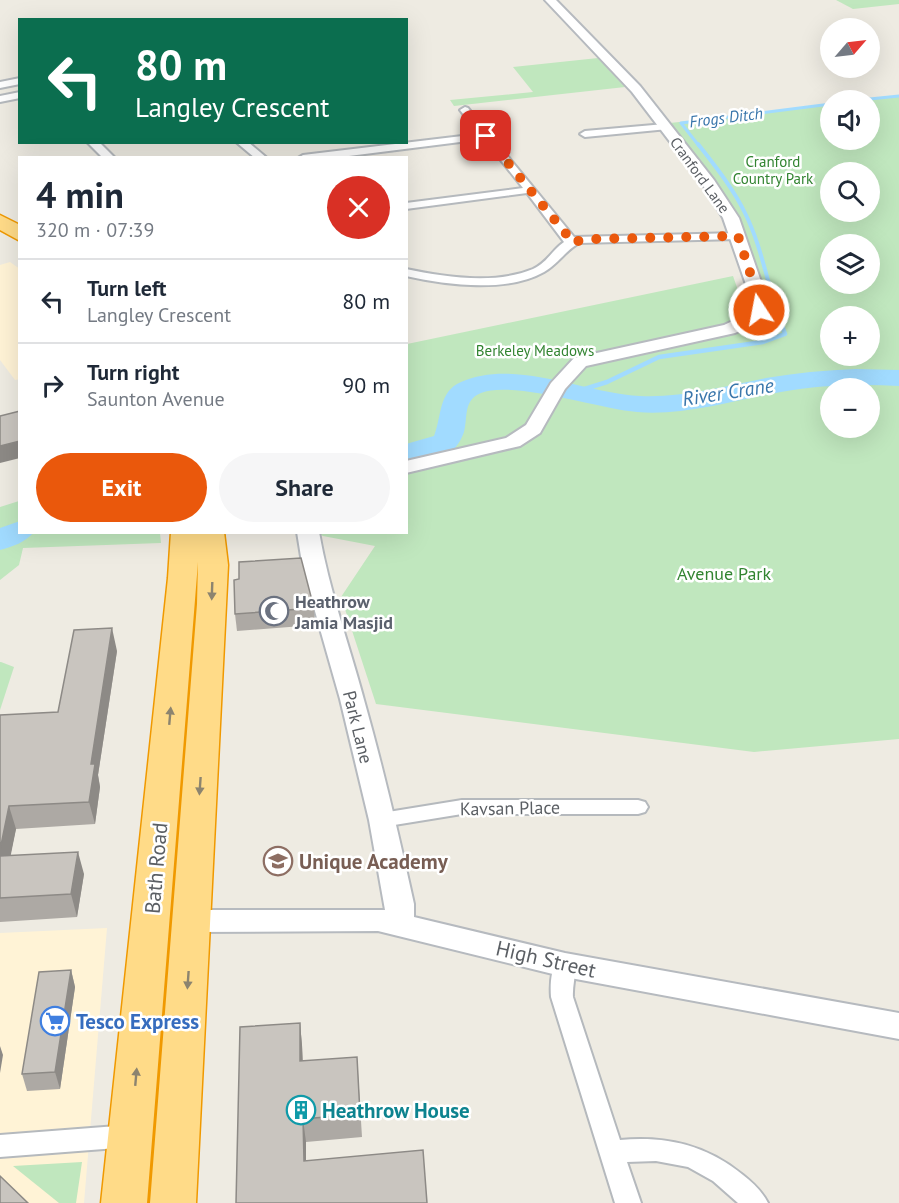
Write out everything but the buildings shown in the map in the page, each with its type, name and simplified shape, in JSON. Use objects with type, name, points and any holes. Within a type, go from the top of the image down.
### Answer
[{"type":"highway","points":[[0,221],[18,234]]},
{"type":"highway","points":[[0,238],[18,251]]},
{"type":"highway","name":"Bath Road","points":[[124,1203],[183,578],[185,534]]},
{"type":"highway","name":"Bath Road","points":[[173,1203],[178,1159],[212,604],[213,565],[210,534]]},
{"type":"highway","points":[[131,1136],[144,1135],[163,1143],[178,1159]]},
{"type":"street","name":"Cranford Lane","points":[[408,467],[513,442],[533,429],[557,387],[580,362],[729,329],[754,316],[759,310],[759,300],[731,218],[709,183],[616,67],[550,0]]},
{"type":"street","points":[[0,72],[17,81]]},
{"type":"street","points":[[0,85],[17,81]]},
{"type":"street","points":[[0,99],[18,95]]},
{"type":"street","points":[[465,110],[567,235],[570,242]]},
{"type":"street","points":[[585,134],[666,127]]},
{"type":"street","points":[[320,156],[486,136]]},
{"type":"street","points":[[94,144],[108,156]]},
{"type":"street","points":[[244,144],[259,156]]},
{"type":"street","points":[[408,206],[529,190]]},
{"type":"street","points":[[408,273],[429,278],[464,282],[505,280],[534,272],[551,263],[570,242],[593,239],[738,236]]},
{"type":"street","name":"Park Lane","points":[[308,534],[314,569],[352,699],[382,820],[400,904],[399,924]]},
{"type":"street","name":"Kavsan Place","points":[[382,820],[462,807],[638,807]]},
{"type":"street","name":"High Street","points":[[192,921],[357,919],[399,924],[565,965],[899,1026]]},
{"type":"street","points":[[565,965],[561,986],[562,997],[628,1203]]},
{"type":"street","points":[[0,1146],[131,1136]]},
{"type":"street","points":[[611,1152],[647,1148],[668,1149],[691,1156],[724,1174],[755,1203]]},
{"type":"shaded area","points":[[10,262],[18,268],[18,379],[15,380],[0,360],[0,265]]},
{"type":"shaded area","points":[[107,928],[84,1203],[0,1203],[0,933]]},
{"type":"green space","points":[[836,0],[899,0],[899,4],[853,9]]},
{"type":"green space","points":[[598,58],[625,87],[454,106],[450,100],[533,92],[513,67]]},
{"type":"green space","name":"Avenue Park","points":[[899,96],[899,739],[754,752],[376,704],[341,597],[375,546],[318,534],[408,534],[408,344],[733,276],[746,313],[723,327],[578,359],[599,364],[684,346],[747,325],[761,316],[766,302],[761,280],[749,252],[732,220],[670,123],[820,106],[820,150],[880,150],[880,98]]},
{"type":"green space","points":[[18,501],[18,534],[160,534],[161,543],[23,548],[19,565],[0,580],[0,507]]},
{"type":"green space","points":[[0,662],[14,667],[0,710]]},
{"type":"green space","points":[[82,1162],[76,1203],[59,1203],[13,1166]]},
{"type":"waterway","name":"Frogs Ditch","points":[[880,98],[899,96]]},
{"type":"waterway","name":"Frogs Ditch","points":[[699,146],[681,123],[820,105]]},
{"type":"waterway","name":"Frogs Ditch","points":[[698,144],[729,186],[745,213],[783,328]]},
{"type":"waterway","name":"Frogs Ditch","points":[[575,392],[607,382],[659,357],[763,342],[785,334],[782,326]]},
{"type":"waterway","name":"River Crane","points":[[558,389],[617,401],[653,404],[686,401],[813,379],[899,378]]},
{"type":"waterway","name":"River Crane","points":[[408,452],[445,442],[451,429],[454,406],[460,395],[469,388],[493,383],[543,387]]},
{"type":"waterway","name":"River Crane","points":[[0,541],[18,531]]},
{"type":"place","name":"Heathrow Jamia Masjid","points":[[274,611]]},
{"type":"place","name":"Unique Academy","points":[[278,861]]},
{"type":"place","name":"Tesco Express","points":[[55,1021]]},
{"type":"place","name":"Heathrow House","points":[[301,1110]]},
{"type":"route","points":[[486,136],[567,235],[570,242],[593,239],[738,236],[752,275],[759,300],[759,310]]},
{"type":"park label","name":"Cranford Country Park","points":[[773,170]]},
{"type":"park label","name":"Berkeley Meadows","points":[[535,350]]}]
